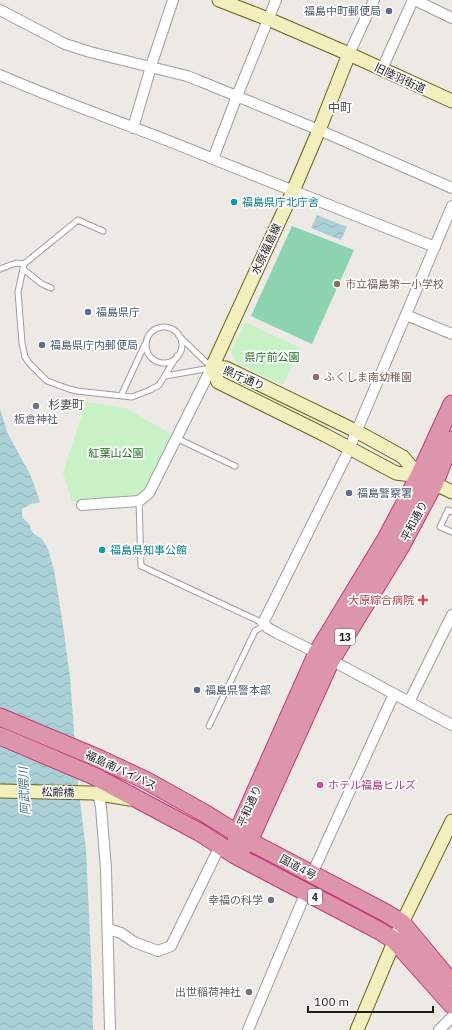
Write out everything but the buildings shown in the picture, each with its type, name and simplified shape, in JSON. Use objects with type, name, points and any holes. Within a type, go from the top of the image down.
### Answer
[{"type":"highway","name":"平和通り","points":[[426,480],[452,404]]},
{"type":"highway","name":"平和通り","points":[[235,855],[324,656],[386,539],[452,440]]},
{"type":"highway","name":"福島南バイパス","points":[[0,716],[98,758],[147,781],[206,814],[243,837]]},
{"type":"highway","name":"福島南バイパス","points":[[0,736],[95,787],[140,801],[199,832],[235,855]]},
{"type":"highway","name":"国道4号","points":[[243,837],[402,923]]},
{"type":"highway","name":"国道4号","points":[[235,855],[378,930],[394,940]]},
{"type":"highway","name":"4","points":[[402,923],[452,983]]},
{"type":"highway","name":"4","points":[[394,940],[452,1005]]},
{"type":"main road","name":"旧陸羽街道","points":[[219,0],[268,19],[349,54],[452,101]]},
{"type":"main road","name":"水原福島線","points":[[212,367],[293,191],[349,54]]},
{"type":"main road","name":"県庁通り","points":[[426,480],[403,457],[356,431],[226,368],[212,367],[218,382],[350,448],[396,473],[426,480],[452,492]]},
{"type":"main road","name":"松齢橋","points":[[0,791],[95,787]]},
{"type":"main road","points":[[357,1030],[394,940],[452,821]]},
{"type":"street","points":[[133,128],[173,0]]},
{"type":"street","points":[[213,159],[276,0]]},
{"type":"street","points":[[349,54],[374,0]]},
{"type":"street","points":[[382,69],[414,0],[452,18]]},
{"type":"street","points":[[0,10],[65,44],[90,52],[187,76],[319,130],[452,188]]},
{"type":"street","points":[[0,75],[40,92],[63,97],[103,112],[133,128],[435,247]]},
{"type":"street","points":[[452,206],[448,228],[435,247],[350,448],[264,624],[277,633],[324,656],[452,725]]},
{"type":"street","points":[[406,315],[452,334]]},
{"type":"street","points":[[82,505],[139,501],[149,494],[212,367]]},
{"type":"street","points":[[409,702],[452,615]]},
{"type":"street","points":[[312,874],[394,694]]},
{"type":"street","points":[[95,787],[101,807],[106,869],[110,1030]]},
{"type":"street","points":[[108,929],[121,933],[134,942],[158,951],[170,946],[220,846]]},
{"type":"street","points":[[248,1030],[306,892]]},
{"type":"street","points":[[439,1030],[452,1017]]},
{"type":"lane","points":[[103,231],[78,220],[24,266],[18,292],[22,343],[26,357],[30,364],[48,381],[69,390],[132,397],[159,385],[180,351],[181,345],[178,334]]},
{"type":"lane","points":[[0,269],[16,263],[24,266],[34,278],[51,288]]},
{"type":"lane","points":[[121,396],[148,336],[157,329],[163,327],[168,328],[178,334],[212,367]]},
{"type":"lane","points":[[146,341],[148,353],[151,358],[156,361],[161,363],[167,362],[173,360],[177,356]]},
{"type":"lane","points":[[165,376],[212,367]]},
{"type":"lane","points":[[176,438],[235,466]]},
{"type":"lane","points":[[139,501],[141,566],[264,624],[255,631],[209,726]]},
{"type":"lane","points":[[452,512],[448,510],[440,527],[452,532]]},
{"type":"green space","points":[[292,226],[354,250],[312,344],[251,316]]},
{"type":"green space","name":"県庁前公園","points":[[245,322],[301,348],[283,385],[237,363],[233,357],[231,351]]},
{"type":"green space","name":"紅葉山公園","points":[[86,402],[126,408],[174,436],[147,490],[137,497],[72,502],[63,473]]},
{"type":"water","points":[[317,215],[347,227],[341,240],[311,228]]},
{"type":"water","name":"阿武隈川","points":[[0,409],[8,434],[30,474],[40,502],[31,504],[22,509],[22,517],[30,525],[34,534],[42,539],[48,549],[54,570],[63,625],[70,677],[78,784],[86,850],[93,1030],[0,1030]]},
{"type":"place","name":"福島中町郵便局","points":[[389,11]]},
{"type":"place","name":"福島県庁北庁舎","points":[[234,202]]},
{"type":"place","name":"市立福島第一小学校","points":[[337,284]]},
{"type":"place","name":"福島県庁","points":[[88,312]]},
{"type":"place","name":"福島県庁内郵便局","points":[[42,345]]},
{"type":"place","name":"ふくしま南幼稚園","points":[[316,377]]},
{"type":"place","name":"板倉神社","points":[[36,406]]},
{"type":"place","name":"福島警察署","points":[[349,493]]},
{"type":"place","name":"福島県知事公館","points":[[102,550]]},
{"type":"place","name":"大原綜合病院","points":[[423,600]]},
{"type":"place","name":"福島県警本部","points":[[197,690]]},
{"type":"place","name":"ホテル福島ヒルズ","points":[[320,785]]},
{"type":"place","name":"幸福の科学","points":[[271,900]]},
{"type":"place","name":"出世稲荷神社","points":[[249,992]]},
{"type":"district","name":"中町","points":[[340,107]]},
{"type":"district","name":"杉妻町","points":[[66,404]]}]
